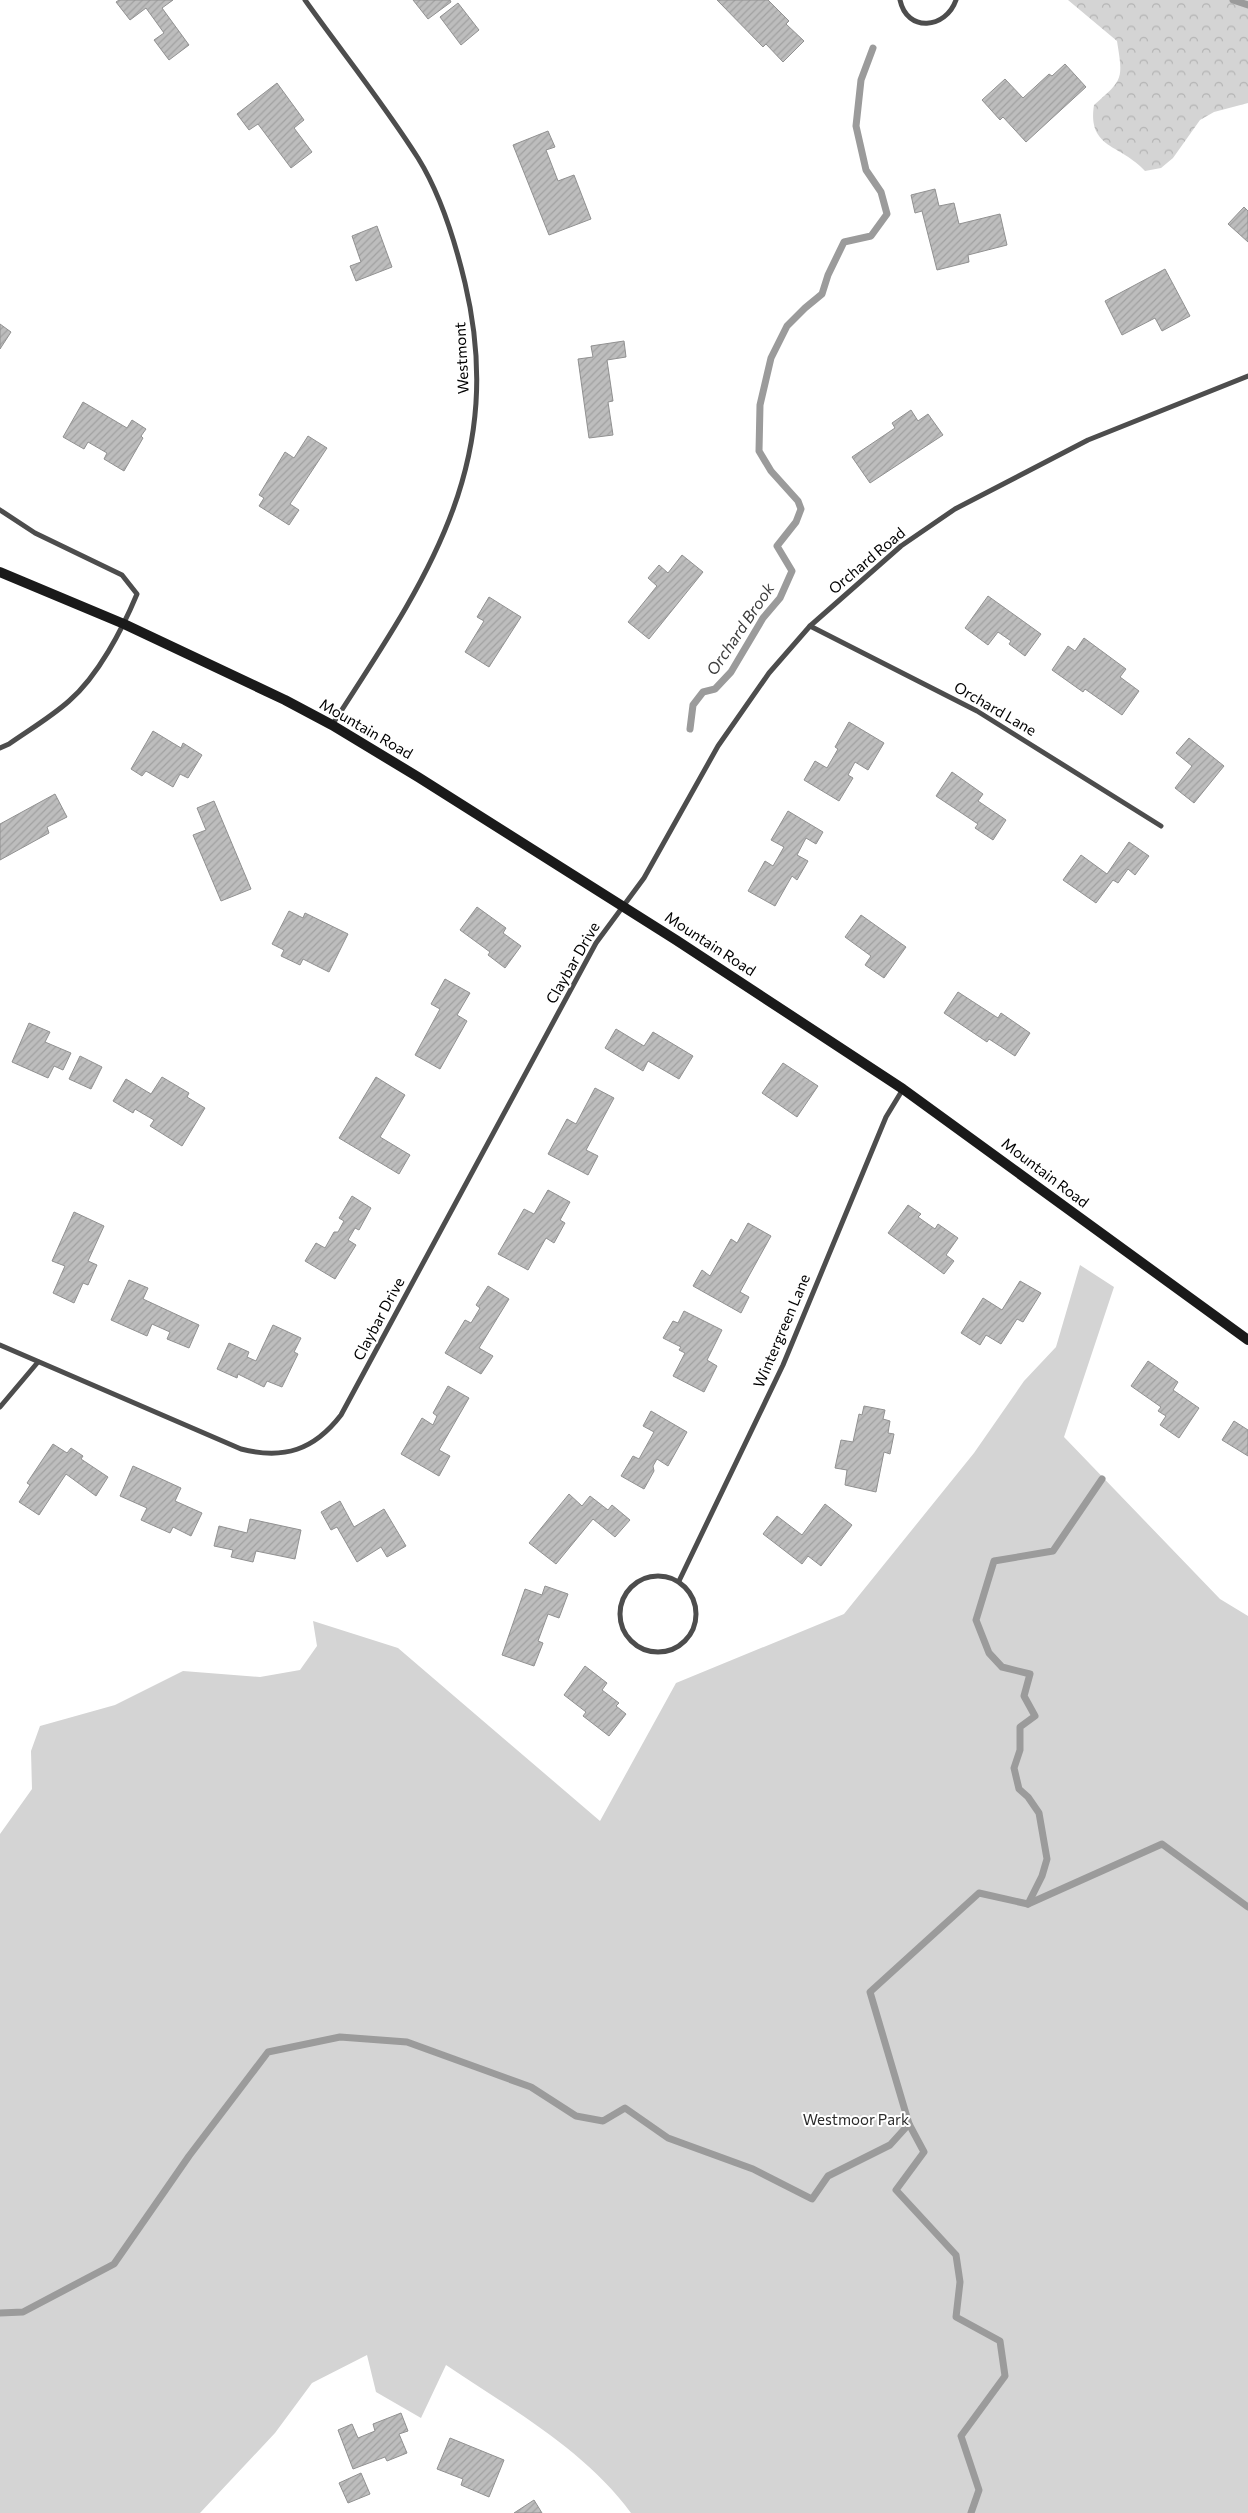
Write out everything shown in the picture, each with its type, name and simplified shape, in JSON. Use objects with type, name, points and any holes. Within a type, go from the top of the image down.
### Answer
[{"type":"main road","name":"Mountain Road","points":[[0,572],[124,624],[332,725],[623,906],[903,1089],[1248,1340]]},
{"type":"street","name":"Westmont","points":[[304,0],[419,159],[443,209],[459,257],[472,311],[476,363],[475,422],[468,467],[453,515],[432,561],[405,611],[332,725]]},
{"type":"street","points":[[900,0],[905,12],[912,18],[930,24],[947,17],[956,0]]},
{"type":"street","name":"Orchard Road","points":[[623,906],[644,878],[718,746],[769,673],[810,626],[900,546],[955,508],[1088,440],[1248,376]]},
{"type":"street","points":[[0,510],[35,533],[122,575],[137,594],[124,624],[104,659],[70,701],[9,744],[0,748]]},
{"type":"street","name":"Orchard Lane","points":[[810,626],[977,711],[1161,826]]},
{"type":"street","name":"Claybar Drive","points":[[0,1345],[241,1449],[255,1452],[282,1453],[294,1451],[318,1440],[330,1430],[341,1415],[596,943],[623,906]]},
{"type":"street","name":"Wintergreen Lane","points":[[679,1581],[783,1365],[886,1117],[903,1089]]},
{"type":"street","points":[[0,1407],[38,1362]]},
{"type":"street","points":[[653,1575],[666,1576],[679,1581],[693,1597],[697,1609],[696,1623],[691,1636],[676,1648],[664,1653],[650,1652],[638,1647],[625,1635],[620,1622],[620,1609],[624,1596],[640,1580],[653,1575]]},
{"type":"green space","points":[[1068,0],[1248,0],[1248,103],[1214,112],[1200,120],[1173,158],[1161,168],[1145,171],[1136,162],[1101,138],[1096,130],[1093,119],[1094,105],[1111,89],[1119,78],[1120,63],[1117,41]]},
{"type":"green space","name":"Westmoor Park","points":[[1080,1265],[1114,1287],[1064,1437],[1220,1599],[1248,1616],[1248,2513],[631,2513],[612,2490],[569,2450],[521,2414],[446,2365],[421,2418],[376,2392],[367,2355],[312,2383],[275,2433],[200,2513],[0,2513],[0,1834],[32,1789],[31,1751],[40,1726],[115,1705],[183,1671],[260,1677],[300,1670],[317,1646],[313,1621],[398,1648],[600,1821],[676,1683],[844,1614],[974,1453],[1024,1381],[1056,1347]]},
{"type":"building","points":[[119,0],[173,0],[162,8],[189,45],[169,60],[154,40],[164,33],[146,8],[130,20],[116,2]]},
{"type":"building","points":[[413,0],[450,0],[451,2],[428,19]]},
{"type":"building","points":[[717,0],[768,0],[789,21],[786,24],[804,41],[783,62],[766,44],[763,47]]},
{"type":"building","points":[[458,3],[479,30],[461,45],[440,17]]},
{"type":"building","points":[[1065,64],[1086,87],[1026,142],[1003,117],[1000,120],[982,100],[1005,79],[1023,98],[1049,74],[1052,76]]},
{"type":"building","points":[[277,83],[304,120],[294,128],[312,152],[291,168],[258,124],[249,130],[237,114]]},
{"type":"building","points":[[548,131],[555,147],[546,150],[558,181],[574,175],[591,219],[549,235],[513,145]]},
{"type":"building","points":[[935,189],[939,206],[954,203],[959,224],[1000,214],[1007,245],[968,255],[969,262],[937,270],[922,211],[915,213],[911,195]]},
{"type":"building","points":[[1244,207],[1248,211],[1248,242],[1228,224]]},
{"type":"building","points":[[377,226],[392,267],[356,281],[350,266],[361,262],[352,236]]},
{"type":"building","points":[[1165,269],[1190,316],[1162,331],[1155,318],[1122,335],[1105,301]]},
{"type":"building","points":[[0,324],[11,332],[0,349]]},
{"type":"building","points":[[624,341],[626,357],[607,360],[613,401],[608,402],[613,435],[589,438],[578,359],[593,357],[591,346]]},
{"type":"building","points":[[83,402],[127,428],[132,420],[146,429],[141,436],[143,438],[124,471],[104,459],[107,453],[88,442],[84,449],[63,437]]},
{"type":"building","points":[[911,410],[918,421],[928,414],[943,435],[870,483],[852,457],[895,428],[892,423]]},
{"type":"building","points":[[308,436],[327,448],[290,504],[299,510],[289,525],[259,506],[264,498],[259,495],[285,452],[294,458]]},
{"type":"building","points":[[682,555],[703,572],[649,639],[628,622],[657,586],[648,578],[659,565],[668,573]]},
{"type":"building","points":[[988,596],[1041,634],[1025,656],[1009,644],[1011,641],[998,632],[988,645],[965,628]]},
{"type":"building","points":[[489,597],[521,617],[489,667],[465,652],[484,621],[477,617]]},
{"type":"building","points":[[1084,638],[1126,669],[1120,677],[1139,691],[1122,715],[1085,689],[1083,692],[1052,670],[1068,646],[1075,651]]},
{"type":"building","points":[[849,722],[884,743],[868,770],[855,762],[848,775],[853,778],[839,801],[804,780],[815,761],[827,768],[838,749],[835,747]]},
{"type":"building","points":[[153,731],[181,748],[183,743],[202,755],[188,778],[180,774],[173,787],[146,771],[142,776],[131,769]]},
{"type":"building","points":[[1189,738],[1224,766],[1194,803],[1175,788],[1192,766],[1176,753]]},
{"type":"building","points":[[952,772],[983,794],[978,801],[1006,820],[993,840],[975,828],[978,824],[936,796]]},
{"type":"building","points":[[55,794],[67,817],[47,827],[49,833],[0,860],[0,824]]},
{"type":"building","points":[[214,801],[251,889],[221,901],[193,835],[206,830],[197,808]]},
{"type":"building","points":[[788,811],[823,832],[816,844],[806,838],[797,855],[808,861],[797,880],[792,876],[775,906],[748,891],[765,861],[773,866],[784,847],[771,840]]},
{"type":"building","points":[[1129,842],[1149,856],[1135,875],[1128,869],[1118,883],[1113,880],[1096,903],[1063,880],[1081,855],[1107,874]]},
{"type":"building","points":[[477,907],[506,928],[503,933],[521,946],[505,968],[488,955],[490,952],[460,930]]},
{"type":"building","points":[[289,911],[303,918],[305,913],[348,934],[329,972],[303,959],[300,965],[281,956],[284,950],[272,944]]},
{"type":"building","points":[[861,915],[906,947],[884,978],[865,965],[871,956],[845,937]]},
{"type":"building","points":[[445,979],[470,993],[457,1015],[467,1021],[440,1069],[415,1055],[440,1009],[431,1004]]},
{"type":"building","points":[[958,992],[998,1018],[1001,1013],[1030,1033],[1015,1056],[989,1039],[987,1042],[944,1013]]},
{"type":"building","points":[[29,1023],[50,1032],[45,1042],[71,1053],[63,1070],[54,1066],[48,1078],[12,1062]]},
{"type":"building","points":[[616,1029],[644,1046],[653,1032],[693,1056],[679,1079],[648,1061],[643,1071],[605,1048]]},
{"type":"building","points":[[80,1056],[102,1067],[91,1089],[69,1079]]},
{"type":"building","points":[[783,1063],[818,1086],[797,1117],[762,1093]]},
{"type":"building","points":[[162,1077],[189,1093],[187,1097],[205,1108],[182,1146],[150,1126],[154,1120],[135,1109],[133,1113],[113,1101],[126,1079],[151,1094]]},
{"type":"building","points":[[376,1077],[405,1095],[380,1137],[410,1155],[399,1174],[339,1138]]},
{"type":"building","points":[[595,1088],[614,1098],[586,1150],[598,1156],[588,1175],[548,1154],[567,1119],[576,1124]]},
{"type":"building","points":[[548,1190],[570,1202],[560,1220],[565,1223],[554,1243],[546,1238],[528,1270],[498,1254],[524,1209],[534,1214]]},
{"type":"building","points":[[352,1196],[371,1208],[359,1230],[355,1228],[348,1240],[356,1245],[335,1279],[305,1261],[316,1243],[325,1248],[334,1232],[338,1232],[344,1221],[339,1218]]},
{"type":"building","points":[[908,1205],[921,1214],[918,1217],[935,1229],[938,1224],[958,1238],[946,1255],[954,1261],[944,1274],[888,1233]]},
{"type":"building","points":[[74,1212],[104,1226],[88,1261],[97,1265],[88,1285],[83,1283],[74,1303],[53,1293],[65,1266],[52,1261]]},
{"type":"building","points":[[748,1223],[771,1236],[740,1292],[749,1297],[741,1313],[693,1286],[702,1270],[710,1276],[731,1239],[737,1243]]},
{"type":"building","points":[[129,1280],[148,1288],[143,1299],[199,1325],[189,1348],[167,1339],[170,1332],[152,1324],[147,1336],[111,1320]]},
{"type":"building","points":[[1020,1281],[1041,1293],[1023,1322],[1017,1319],[1001,1344],[986,1335],[980,1345],[961,1333],[983,1298],[1002,1310]]},
{"type":"building","points":[[488,1286],[509,1299],[479,1348],[493,1356],[481,1374],[445,1353],[465,1320],[471,1323],[480,1308],[476,1305]]},
{"type":"building","points":[[684,1311],[722,1330],[707,1360],[717,1366],[704,1392],[673,1376],[685,1353],[679,1350],[681,1347],[663,1338],[673,1321],[678,1323]]},
{"type":"building","points":[[273,1325],[301,1338],[294,1352],[298,1354],[282,1387],[267,1381],[264,1387],[238,1374],[237,1378],[217,1369],[229,1343],[249,1352],[247,1357],[256,1361]]},
{"type":"building","points":[[1148,1361],[1178,1382],[1173,1390],[1199,1408],[1179,1438],[1160,1425],[1166,1416],[1158,1411],[1161,1407],[1131,1386]]},
{"type":"building","points":[[448,1386],[469,1398],[439,1450],[450,1456],[439,1476],[401,1454],[422,1418],[433,1425],[437,1416],[433,1413]]},
{"type":"building","points":[[864,1406],[885,1410],[883,1419],[890,1421],[888,1433],[894,1434],[890,1454],[884,1452],[876,1492],[845,1485],[847,1470],[835,1468],[841,1440],[853,1442],[859,1414],[862,1415]]},
{"type":"building","points":[[651,1411],[687,1432],[668,1466],[657,1459],[653,1466],[654,1471],[644,1489],[621,1476],[633,1456],[639,1459],[654,1432],[643,1426]]},
{"type":"building","points":[[1234,1421],[1248,1430],[1248,1456],[1222,1440]]},
{"type":"building","points":[[53,1444],[67,1453],[71,1448],[83,1456],[81,1459],[108,1477],[96,1496],[66,1474],[39,1515],[19,1502],[30,1485],[27,1483]]},
{"type":"building","points":[[133,1466],[181,1488],[175,1501],[202,1513],[191,1536],[173,1527],[170,1533],[141,1520],[147,1508],[120,1496]]},
{"type":"building","points":[[569,1494],[582,1506],[590,1496],[608,1510],[612,1505],[630,1520],[615,1537],[593,1519],[556,1564],[529,1543]]},
{"type":"building","points":[[340,1501],[354,1527],[384,1509],[406,1546],[387,1557],[381,1547],[357,1562],[337,1527],[331,1530],[321,1512]]},
{"type":"building","points":[[825,1504],[852,1525],[821,1566],[808,1556],[802,1564],[763,1534],[777,1516],[802,1535]]},
{"type":"building","points":[[250,1519],[301,1530],[295,1559],[256,1551],[253,1562],[231,1557],[233,1550],[214,1546],[219,1526],[247,1533]]},
{"type":"building","points":[[545,1586],[568,1594],[559,1618],[548,1614],[538,1641],[543,1643],[534,1666],[502,1655],[525,1589],[542,1595]]},
{"type":"building","points":[[585,1666],[607,1683],[602,1690],[619,1703],[616,1706],[626,1714],[609,1736],[583,1716],[586,1712],[564,1695]]},
{"type":"building","points":[[401,2413],[408,2431],[399,2434],[407,2453],[387,2461],[385,2457],[353,2469],[338,2430],[352,2424],[358,2438],[375,2431],[373,2424]]},
{"type":"building","points":[[450,2438],[504,2460],[489,2497],[461,2485],[463,2479],[437,2469]]},
{"type":"building","points":[[361,2473],[370,2494],[348,2503],[339,2483]]},
{"type":"building","points":[[534,2500],[542,2513],[514,2513]]},
{"type":"waterway","name":"Orchard Brook","points":[[1233,0],[1248,5]]},
{"type":"waterway","name":"Orchard Brook","points":[[690,729],[693,705],[703,692],[715,689],[731,672],[763,618],[780,598],[792,571],[777,546],[796,522],[801,509],[798,501],[771,471],[759,451],[760,405],[771,358],[787,326],[822,294],[828,275],[844,242],[871,236],[887,214],[881,192],[866,170],[856,126],[861,80],[873,48]]},
{"type":"waterway","name":"Orchard Brook","points":[[1028,1904],[1042,1876],[1047,1859],[1039,1813],[1028,1797],[1019,1789],[1014,1768],[1020,1750],[1020,1727],[1035,1716],[1024,1696],[1030,1674],[1002,1667],[989,1653],[976,1620],[994,1561],[1053,1551],[1102,1479]]},
{"type":"waterway","points":[[971,2513],[979,2490],[961,2436],[1005,2376],[1000,2341],[956,2317],[960,2282],[956,2255],[896,2190],[924,2152],[909,2124],[870,1992],[979,1893],[1028,1904],[1162,1844],[1248,1907]]},
{"type":"waterway","points":[[0,2313],[23,2312],[114,2264],[189,2156],[268,2052],[340,2037],[407,2042],[531,2087],[576,2116],[603,2121],[625,2108],[668,2138],[753,2169],[812,2199],[828,2176],[890,2145],[909,2124]]}]
